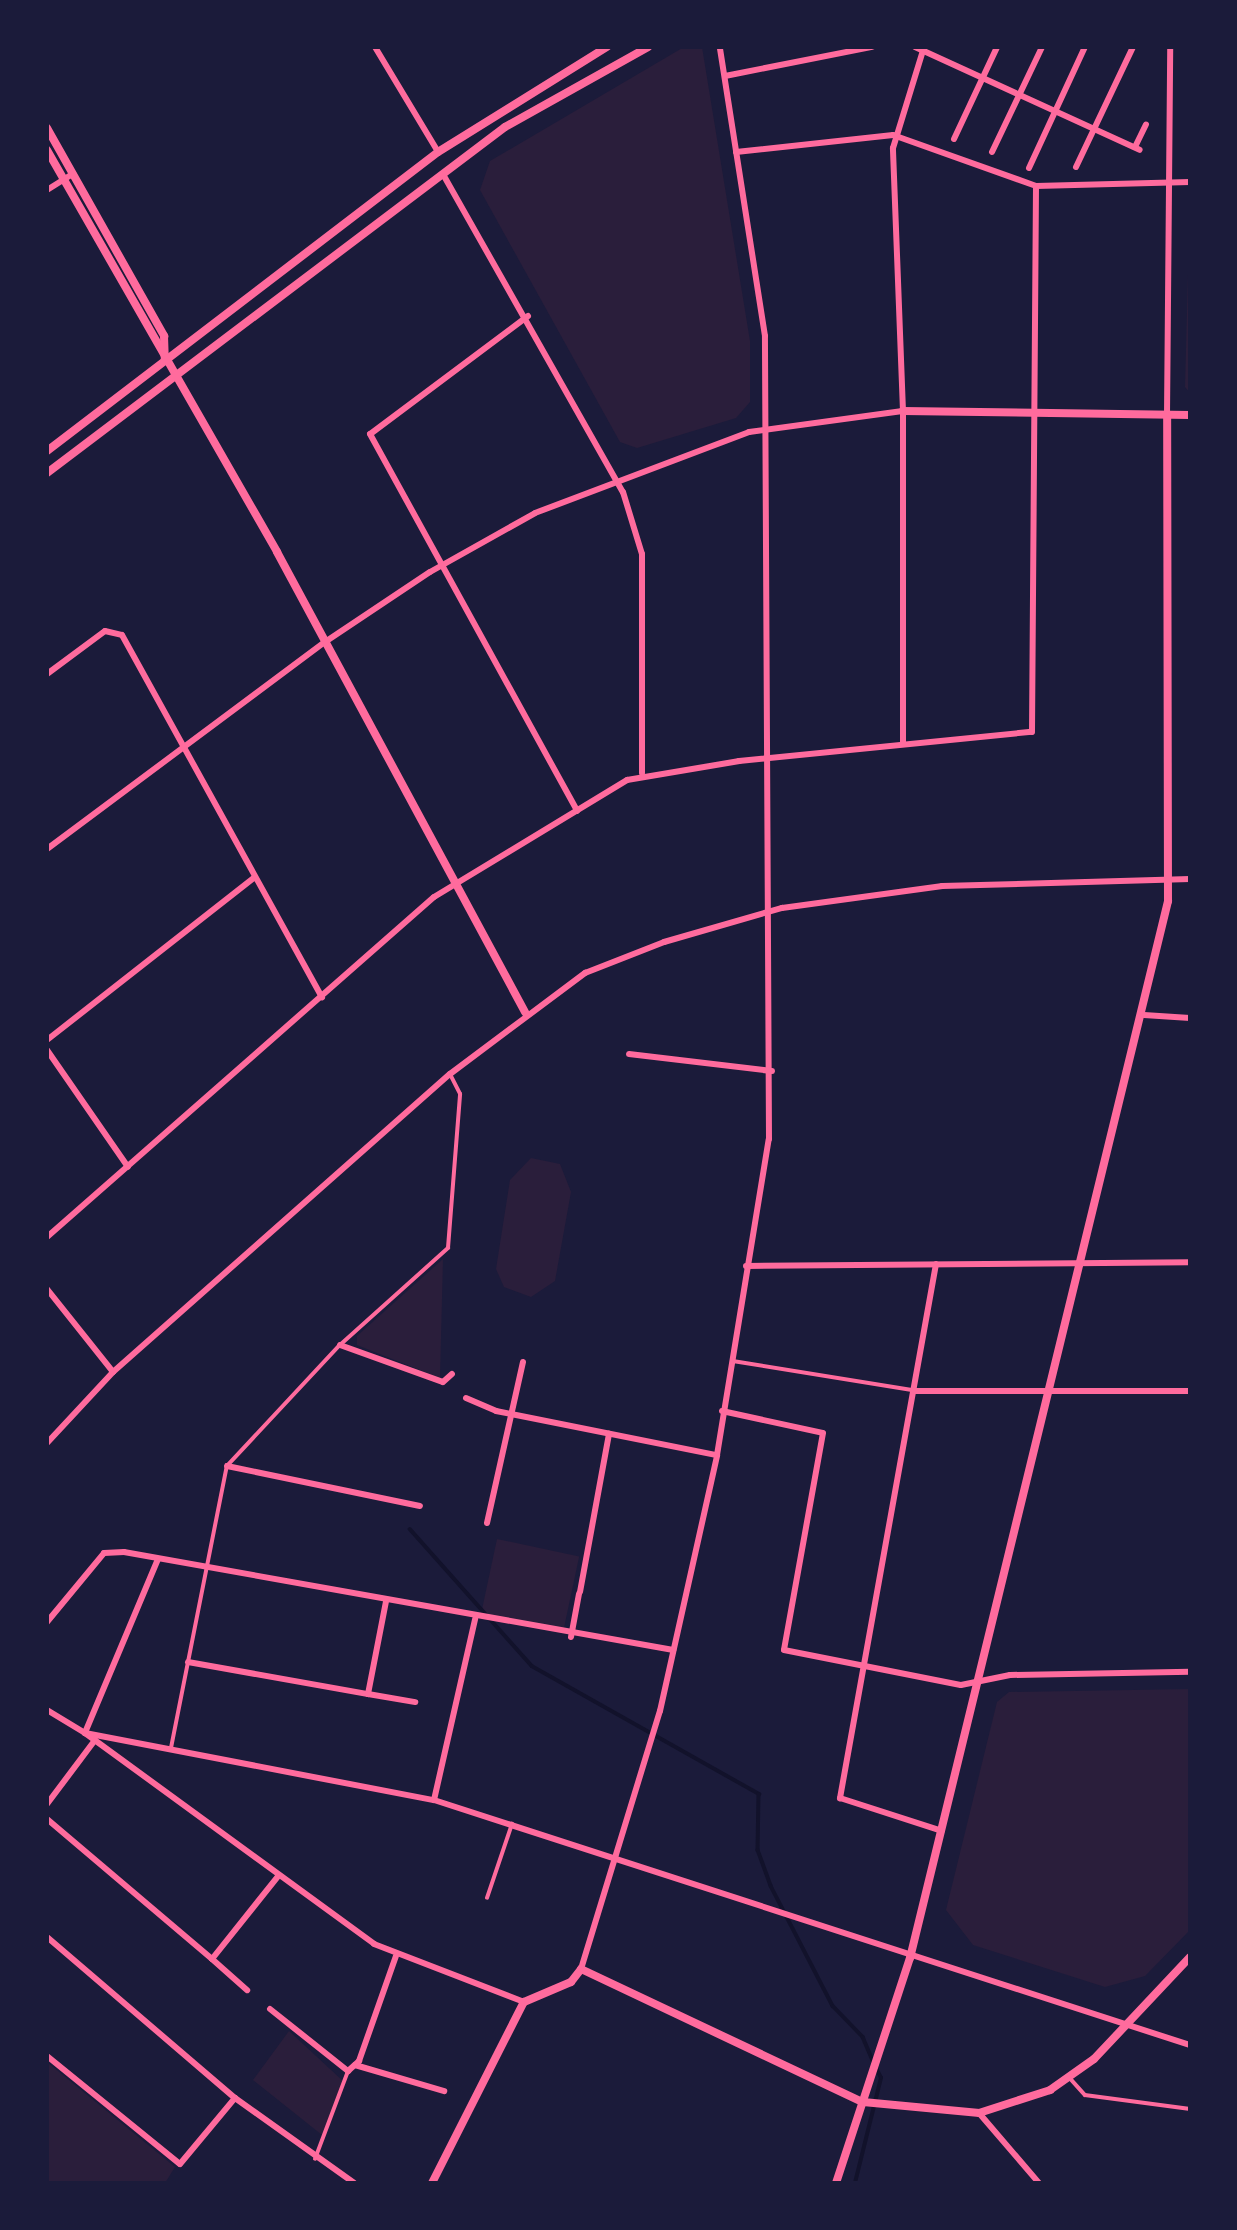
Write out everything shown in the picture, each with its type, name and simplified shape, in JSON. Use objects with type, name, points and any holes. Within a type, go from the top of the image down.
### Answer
[{"type":"street","points":[[375,47],[438,152]]},
{"type":"street","points":[[47,451],[438,152],[607,47]]},
{"type":"street","points":[[47,473],[534,108],[648,47]]},
{"type":"street","points":[[432,2183],[524,2002],[571,1982],[581,1969],[673,1650],[717,1455],[730,1361],[769,1139],[772,1071],[764,913],[765,336],[720,47]]},
{"type":"street","points":[[725,76],[872,47]]},
{"type":"street","points":[[915,47],[1138,149],[1146,124]]},
{"type":"street","points":[[954,139],[997,47]]},
{"type":"street","points":[[992,152],[1042,47]]},
{"type":"street","points":[[1029,169],[1085,47]]},
{"type":"street","points":[[1076,167],[1133,47]]},
{"type":"street","points":[[836,2183],[910,1958],[1079,1264],[1144,1015],[1168,880],[1167,416],[1171,47]]},
{"type":"street","points":[[902,744],[903,411],[893,135],[924,49]]},
{"type":"street","points":[[47,128],[164,336],[164,361]]},
{"type":"street","points":[[736,152],[893,135],[1036,186],[1190,182]]},
{"type":"street","points":[[47,150],[164,361],[326,642],[525,1012]]},
{"type":"street","points":[[47,190],[72,174]]},
{"type":"street","points":[[444,176],[528,316],[618,476],[642,554],[642,773]]},
{"type":"street","points":[[47,1237],[454,884],[642,773],[1032,732],[1032,414],[1036,186]]},
{"type":"street","points":[[528,316],[370,434],[577,811]]},
{"type":"street","points":[[47,849],[326,642],[441,567],[535,513],[618,476],[766,429],[903,411],[1190,415]]},
{"type":"street","points":[[47,674],[105,631],[122,635],[323,997]]},
{"type":"street","points":[[47,1040],[255,877]]},
{"type":"street","points":[[47,1443],[113,1372],[450,1074],[525,1012],[585,973],[764,913],[942,886],[1190,880]]},
{"type":"street","points":[[1144,1015],[1190,1018]]},
{"type":"street","points":[[47,1050],[128,1167]]},
{"type":"street","points":[[629,1054],[772,1071]]},
{"type":"street","points":[[746,1266],[1190,1262]]},
{"type":"street","points":[[936,1264],[867,1666],[840,1798],[942,1831]]},
{"type":"street","points":[[47,1289],[113,1372]]},
{"type":"street","points":[[340,1345],[443,1382],[452,1374]]},
{"type":"street","points":[[487,1523],[523,1362]]},
{"type":"street","points":[[914,1391],[1190,1391]]},
{"type":"street","points":[[466,1398],[512,1414],[717,1455]]},
{"type":"street","points":[[722,1411],[823,1433],[784,1650],[961,1685],[979,1680],[1190,1672]]},
{"type":"street","points":[[571,1637],[608,1434]]},
{"type":"street","points":[[227,1466],[420,1506]]},
{"type":"street","points":[[47,1622],[104,1553],[158,1559],[571,1637],[673,1650]]},
{"type":"street","points":[[85,1733],[158,1559]]},
{"type":"street","points":[[369,1695],[386,1601]]},
{"type":"street","points":[[434,1800],[475,1619]]},
{"type":"street","points":[[188,1662],[415,1702]]},
{"type":"street","points":[[47,1710],[95,1740],[279,1875],[396,1956],[524,2002]]},
{"type":"street","points":[[85,1733],[434,1800],[614,1856],[910,1958],[1190,2045]]},
{"type":"street","points":[[47,1804],[95,1740]]},
{"type":"street","points":[[47,1819],[247,1990]]},
{"type":"street","points":[[212,1959],[279,1875]]},
{"type":"street","points":[[47,1937],[235,2098],[315,2159],[354,2183]]},
{"type":"street","points":[[270,2009],[348,2071],[355,2065],[396,1956]]},
{"type":"street","points":[[581,1969],[863,2102],[979,2113],[1030,2099],[1069,2077],[1190,1957]]},
{"type":"street","points":[[47,2056],[180,2164],[235,2098]]},
{"type":"street","points":[[355,2065],[444,2091]]},
{"type":"street","points":[[979,2113],[1039,2183]]},
{"type":"lane","points":[[171,1749],[227,1466],[340,1345],[448,1248],[460,1094],[450,1074]]},
{"type":"lane","points":[[730,1361],[914,1391]]},
{"type":"lane","points":[[486,1898],[512,1824]]},
{"type":"lane","points":[[315,2159],[348,2071]]},
{"type":"lane","points":[[1069,2077],[1085,2095],[1190,2109]]},
{"type":"shaded area","points":[[684,47],[702,47],[750,341],[750,402],[736,418],[637,448],[620,442],[480,190],[490,161]]},
{"type":"shaded area","points":[[1190,197],[1190,393],[1185,387]]},
{"type":"shaded area","points":[[531,1158],[560,1164],[571,1192],[555,1281],[531,1297],[504,1287],[496,1269],[510,1180]]},
{"type":"shaded area","points":[[443,1259],[440,1378],[357,1345],[357,1336]]},
{"type":"shaded area","points":[[497,1539],[579,1556],[563,1631],[481,1613]]},
{"type":"shaded area","points":[[1190,1689],[1190,1930],[1145,1976],[1105,1987],[973,1945],[946,1910],[997,1702],[1009,1692]]},
{"type":"shaded area","points":[[289,2031],[344,2082],[322,2135],[253,2080]]},
{"type":"shaded area","points":[[47,2062],[175,2167],[165,2183],[47,2183]]},
{"type":"waterway","points":[[410,1529],[532,1666],[759,1794],[758,1850],[771,1886],[833,2006],[863,2037],[873,2061]]},
{"type":"waterway","points":[[855,2183],[881,2078],[876,2068]]}]
